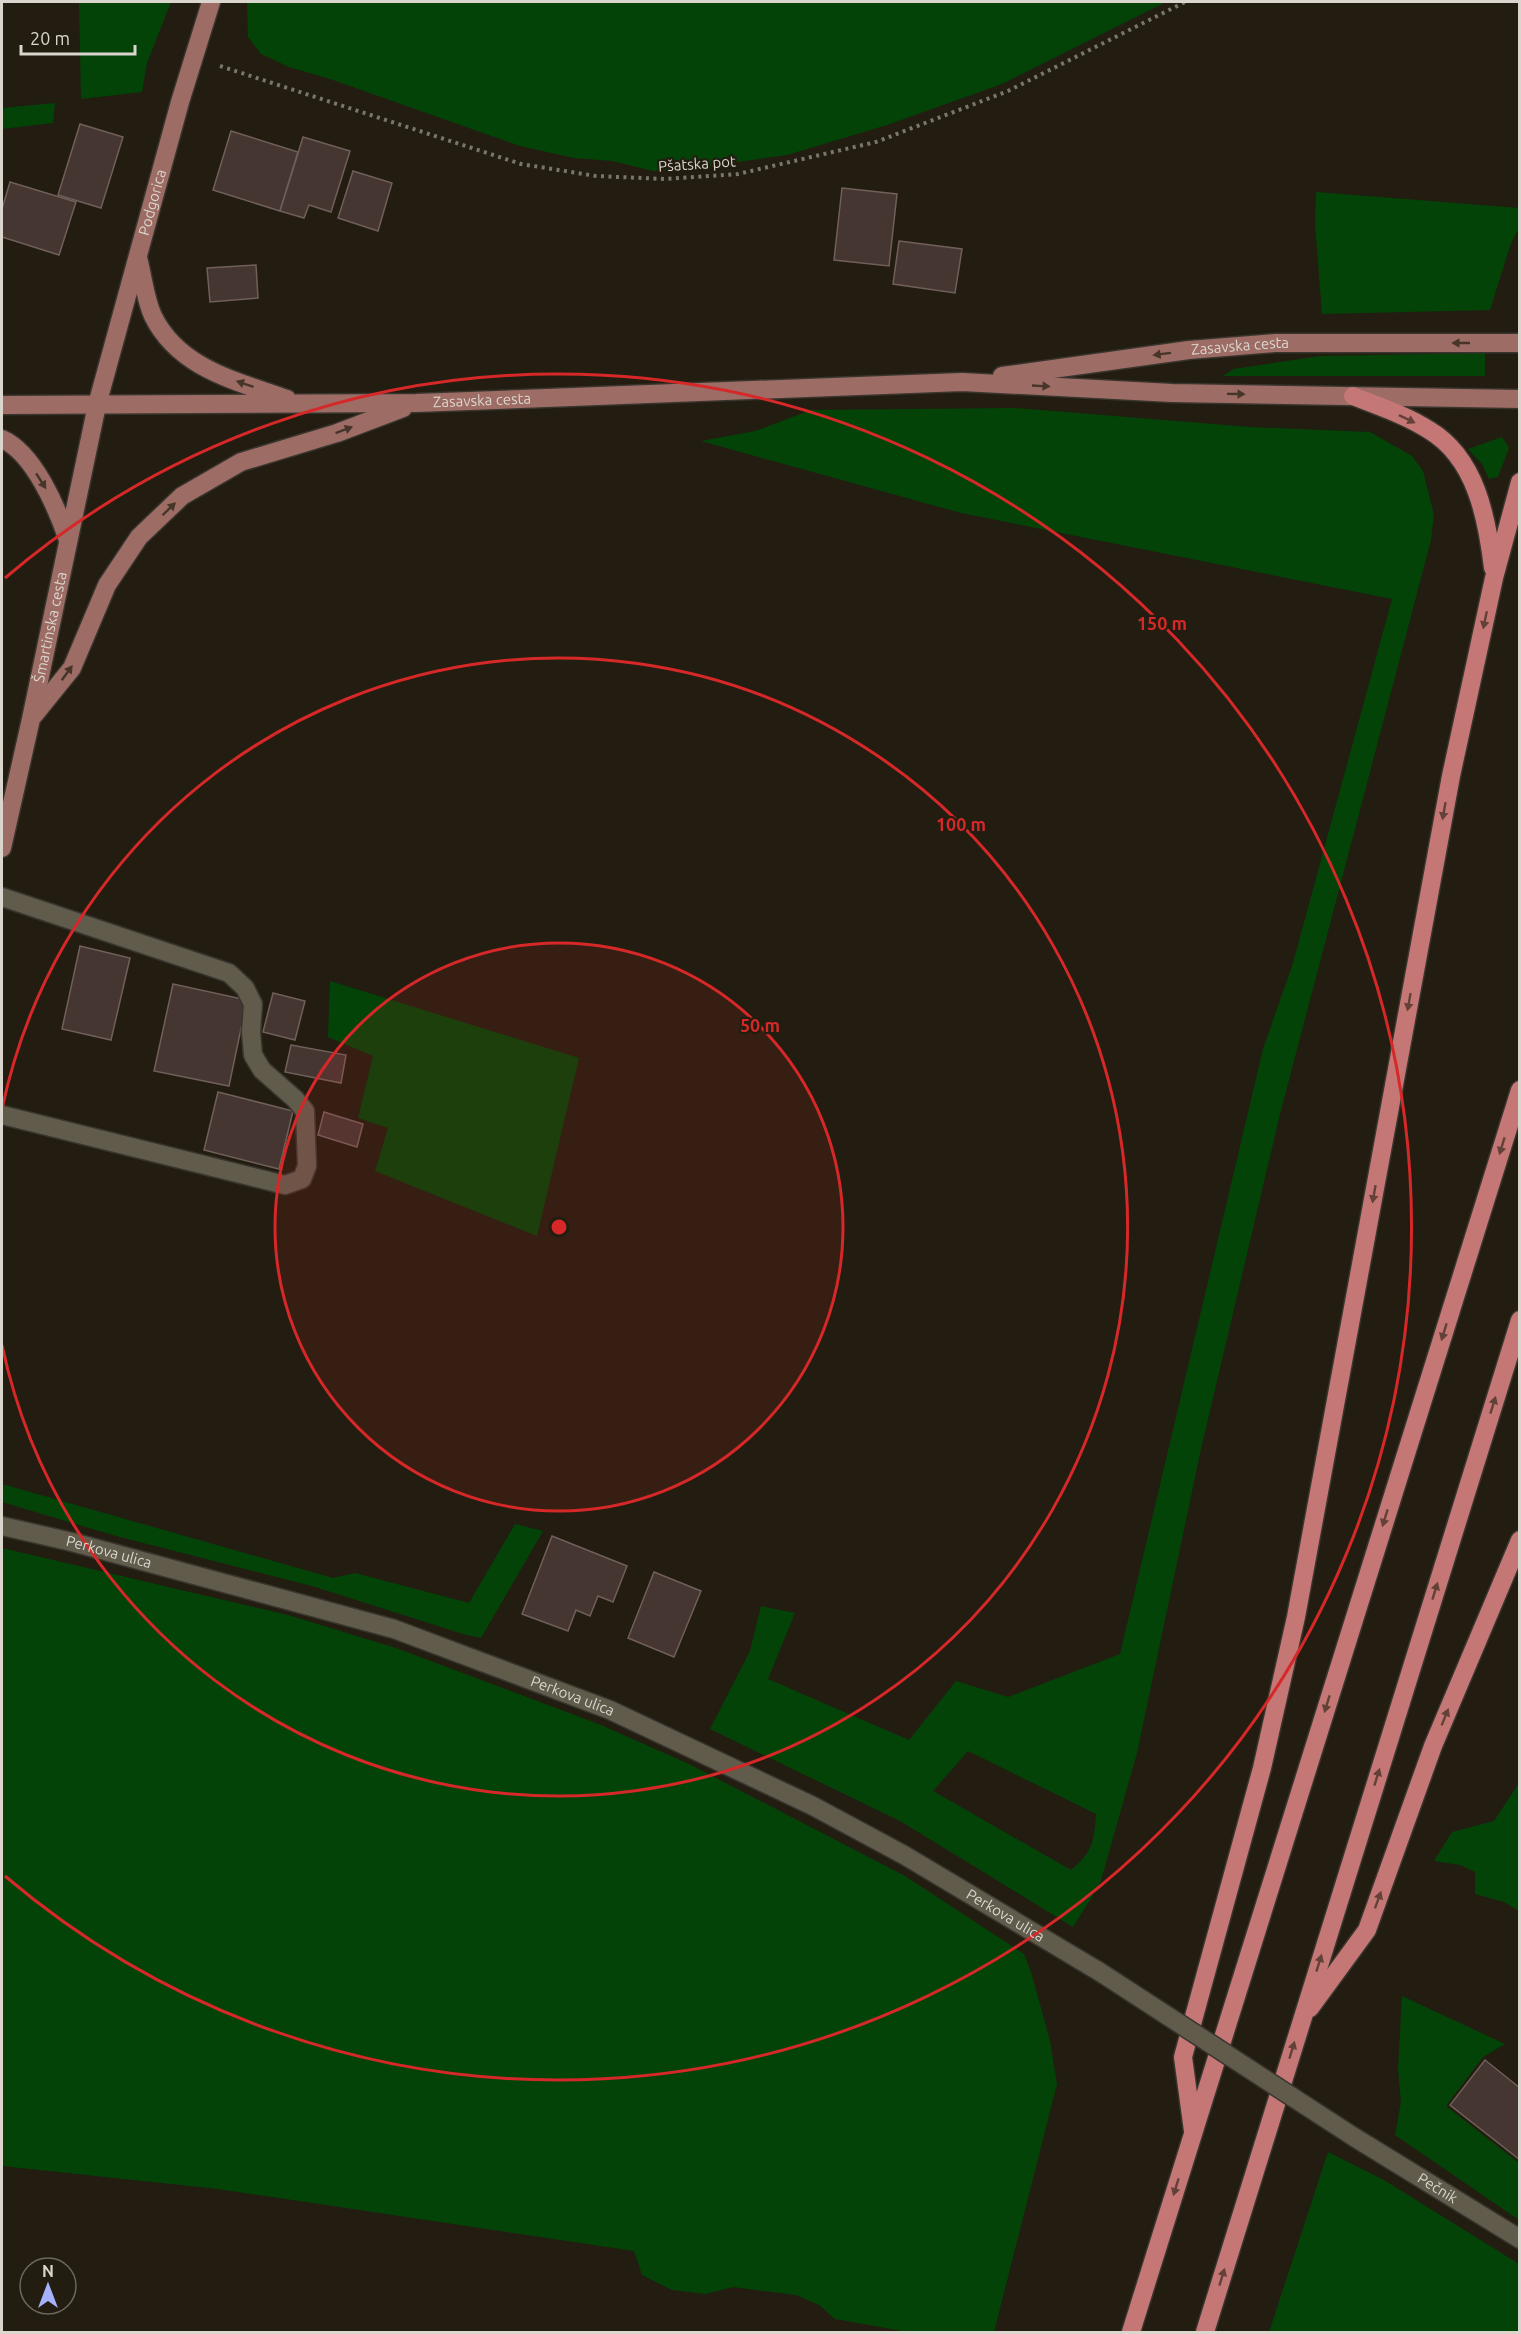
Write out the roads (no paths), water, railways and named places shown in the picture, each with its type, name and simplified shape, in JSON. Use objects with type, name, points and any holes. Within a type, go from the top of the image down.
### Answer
[{"type":"highway","points":[[1353,396],[1431,430],[1459,457],[1479,494],[1489,532],[1494,578]]},
{"type":"highway","points":[[1193,2131],[1183,2056],[1262,1768],[1296,1617],[1451,776],[1494,578],[1520,482]]},
{"type":"highway","points":[[1131,2332],[1520,1090]]},
{"type":"highway","points":[[1205,2332],[1520,1320]]},
{"type":"highway","points":[[1301,2019],[1367,1929],[1433,1746],[1520,1540]]},
{"type":"main road","name":"Podgorica","points":[[97,405],[117,324],[211,2]]},
{"type":"main road","points":[[138,258],[153,316],[179,353],[216,374],[300,404]]},
{"type":"main road","name":"Zasavska cesta","points":[[962,382],[1189,350],[1275,343],[1520,343]]},
{"type":"main road","name":"Zasavska cesta","points":[[2,405],[416,403],[962,382],[1172,393],[1520,399]]},
{"type":"main road","points":[[31,719],[72,668],[107,585],[139,537],[182,496],[241,462],[337,433],[416,403]]},
{"type":"main road","name":"Šmartinska cesta","points":[[2,848],[8,788],[31,719],[97,405]]},
{"type":"main road","points":[[2,439],[9,442],[31,466],[54,501],[68,540]]},
{"type":"street","points":[[2,897],[229,973],[245,988],[253,1004],[251,1032],[253,1055],[262,1070],[305,1111],[307,1166],[302,1179],[285,1185],[2,1116]]},
{"type":"street","name":"Perkova ulica","points":[[2,1526],[83,1544],[394,1629],[610,1710],[813,1806],[903,1855],[1100,1972],[1354,2137]]},
{"type":"street","name":"Pečnik","points":[[1354,2137],[1520,2239]]}]
